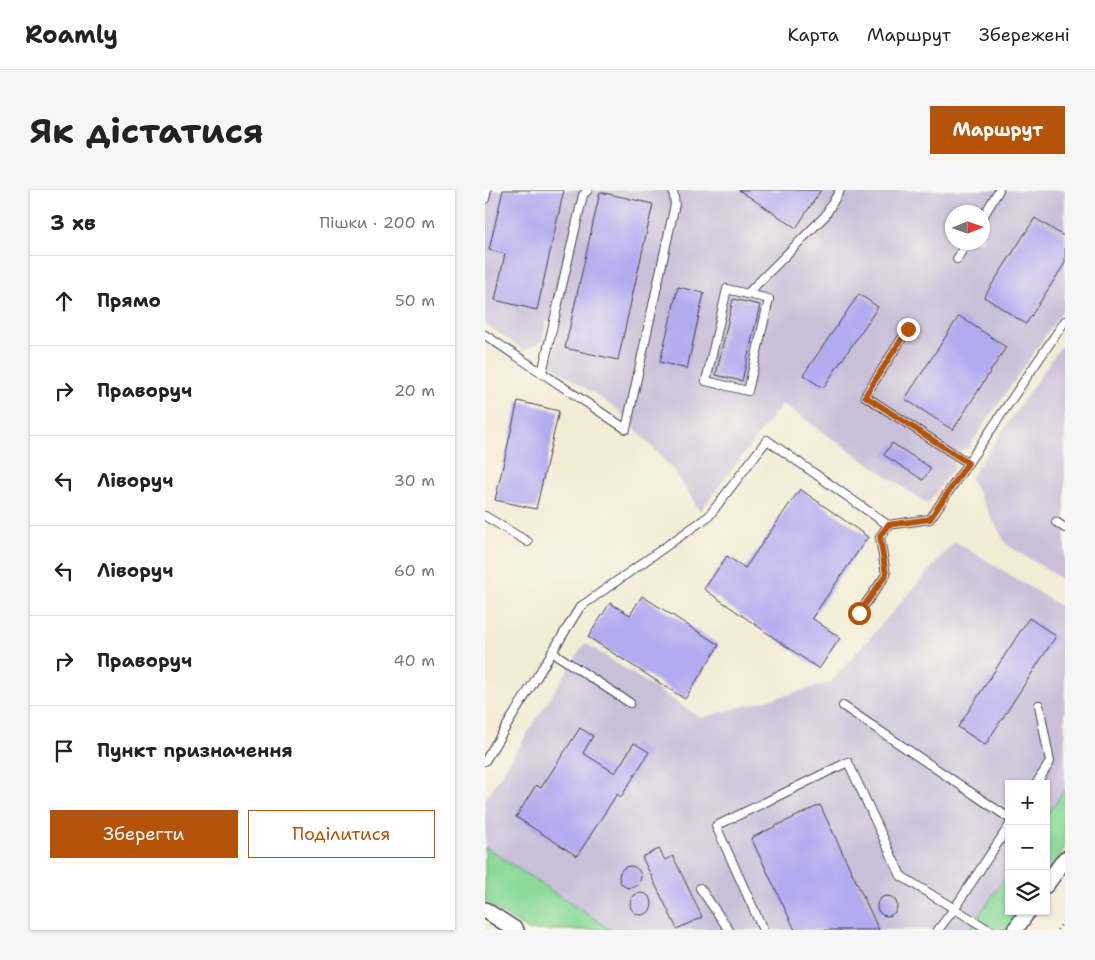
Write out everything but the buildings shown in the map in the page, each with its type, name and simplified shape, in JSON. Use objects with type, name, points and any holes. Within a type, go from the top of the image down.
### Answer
[{"type":"street","points":[[1050,880],[1065,859]]},
{"type":"street","points":[[485,910],[516,930]]},
{"type":"street","points":[[1015,930],[1025,915]]},
{"type":"lane","points":[[485,199],[487,190]]},
{"type":"lane","points":[[542,373],[583,195],[588,190]]},
{"type":"lane","points":[[485,335],[626,429],[675,204],[673,190]]},
{"type":"lane","points":[[747,294],[825,216],[840,190]]},
{"type":"lane","points":[[990,205],[999,190]]},
{"type":"lane","points":[[957,258],[962,250]]},
{"type":"lane","points":[[727,290],[747,294],[769,299],[748,391],[706,381],[727,290]]},
{"type":"lane","points":[[485,761],[580,607],[709,516],[767,440],[888,525],[930,519],[1065,321]]},
{"type":"lane","points":[[908,329],[865,396],[968,463]]},
{"type":"lane","points":[[485,516],[528,542]]},
{"type":"lane","points":[[1056,522],[1065,528]]},
{"type":"lane","points":[[859,613],[886,575],[880,536],[888,525]]},
{"type":"lane","points":[[552,652],[630,702]]},
{"type":"lane","points":[[1039,705],[1050,762],[1039,780]]},
{"type":"lane","points":[[843,706],[1005,815]]},
{"type":"lane","points":[[763,930],[716,826],[848,762],[901,876],[989,930]]},
{"type":"lane","points":[[938,930],[1005,832]]},
{"type":"lane","points":[[700,888],[729,930]]},
{"type":"path","points":[[1057,930],[1065,918]]},
{"type":"shaded area","points":[[485,190],[1065,190],[1065,307],[968,448],[958,451],[953,459],[955,466],[928,504],[782,404],[700,511],[675,472],[617,409],[551,365],[560,323],[547,320],[542,341],[524,350],[485,324]]},
{"type":"shaded area","points":[[1065,340],[1065,581],[1006,544],[970,478]]},
{"type":"shaded area","points":[[955,541],[1065,609],[1065,789],[1050,811],[1050,780],[1005,780],[1005,878],[969,930],[611,930],[485,847],[485,800],[585,643],[701,718],[830,683]]},
{"type":"green space","points":[[1065,789],[1065,848],[1050,869],[1050,825],[1050,811]]},
{"type":"green space","points":[[485,847],[611,930],[528,930],[485,902]]},
{"type":"green space","points":[[1005,878],[1005,915],[1017,915],[1007,930],[969,930]]},
{"type":"route","points":[[859,613],[886,575],[880,536],[888,525],[930,519],[968,463],[865,396],[908,329]]}]
